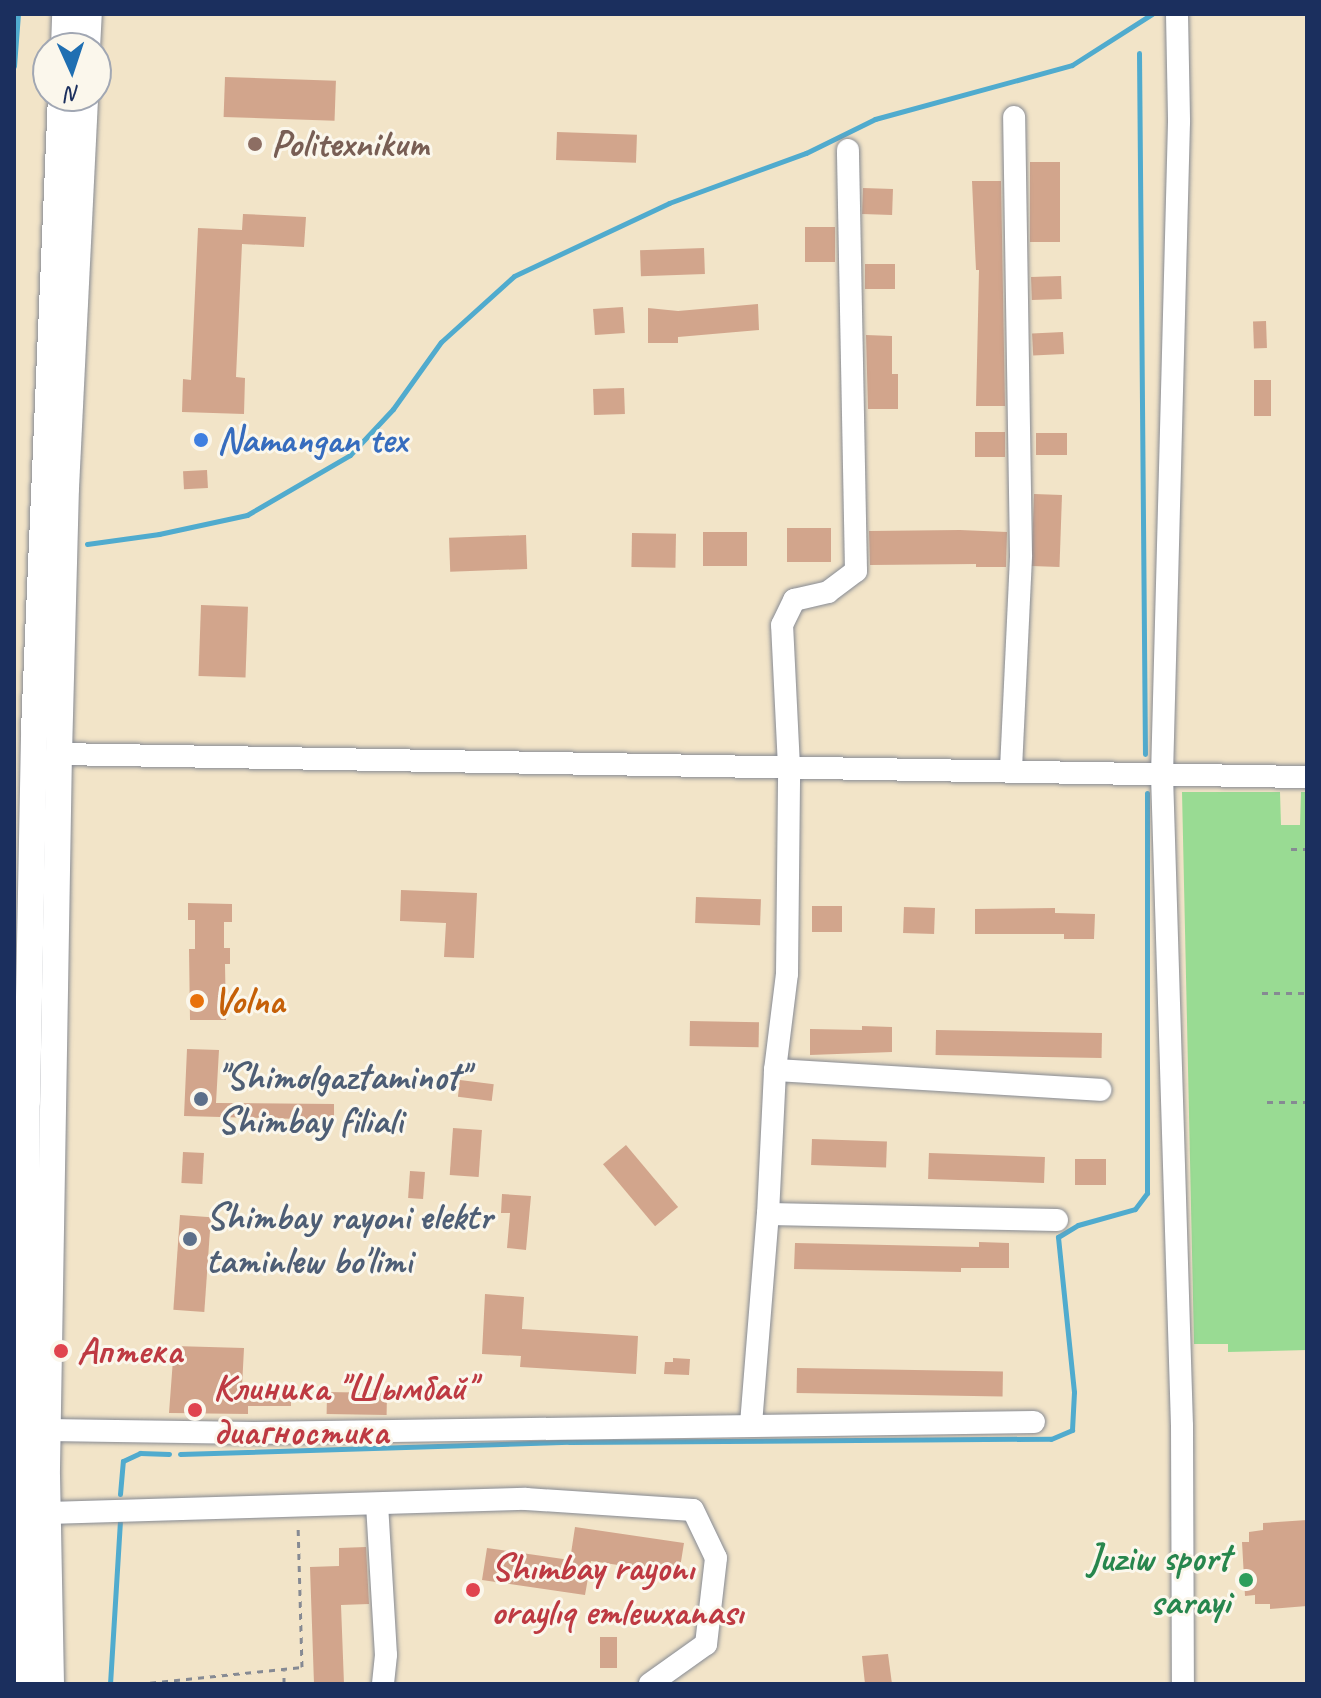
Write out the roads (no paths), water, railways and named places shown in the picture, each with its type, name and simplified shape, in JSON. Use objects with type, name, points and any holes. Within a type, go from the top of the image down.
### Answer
[{"type":"main road","points":[[51,1684],[41,1525],[27,1101],[24,784],[60,112]]},
{"type":"main road","points":[[29,1684],[20,1575],[41,1525],[47,1430],[59,754],[67,472],[84,112]]},
{"type":"street","points":[[1177,14],[1179,122],[1162,775],[1182,1426],[1183,1684]]},
{"type":"street","points":[[1011,769],[1021,555],[1014,117]]},
{"type":"street","points":[[751,1424],[768,1214],[775,1070],[787,974],[789,767],[782,625],[794,600],[828,592],[856,571],[848,150]]},
{"type":"street","points":[[59,754],[1011,769],[1307,777]]},
{"type":"street","points":[[775,1070],[1100,1090]]},
{"type":"street","points":[[768,1214],[1057,1220]]},
{"type":"street","points":[[47,1430],[254,1433],[1034,1422]]},
{"type":"street","points":[[41,1525],[297,1505],[526,1499],[693,1510],[716,1558],[706,1644],[650,1684]]},
{"type":"street","points":[[377,1504],[386,1655],[383,1684]]},
{"type":"waterway","points":[[14,66],[18,14]]},
{"type":"waterway","points":[[87,544],[159,534],[247,515],[350,455],[393,409],[441,342],[514,276],[669,203],[806,153],[875,119],[1072,65],[1152,14]]},
{"type":"waterway","points":[[1139,53],[1145,754]]},
{"type":"waterway","points":[[180,1454],[569,1442],[1051,1439],[1072,1430],[1074,1392],[1058,1237],[1078,1225],[1135,1209],[1147,1193],[1147,793]]},
{"type":"waterway","points":[[120,1494],[123,1461],[140,1453],[169,1454]]},
{"type":"waterway","points":[[110,1684],[120,1522]]},
{"type":"place","name":"Politexnikum","points":[[255,144]]},
{"type":"place","name":"Namangan tex","points":[[201,440]]},
{"type":"place","name":"Volna","points":[[197,1001]]},
{"type":"place","name":"\"Shimolgaztaminot\" Shimbay filiali","points":[[201,1099]]},
{"type":"place","name":"Shimbay rayoni elektr taminlew bo'limi","points":[[190,1239]]},
{"type":"place","name":"Аптека","points":[[61,1351]]},
{"type":"place","name":"Клиника \"Шымбай\" диагностика","points":[[195,1410]]},
{"type":"place","name":"Juziw sport sarayi","points":[[1246,1580]]},
{"type":"place","name":"Shımbay rayonı oraylıq emlewxanası","points":[[473,1590]]}]
